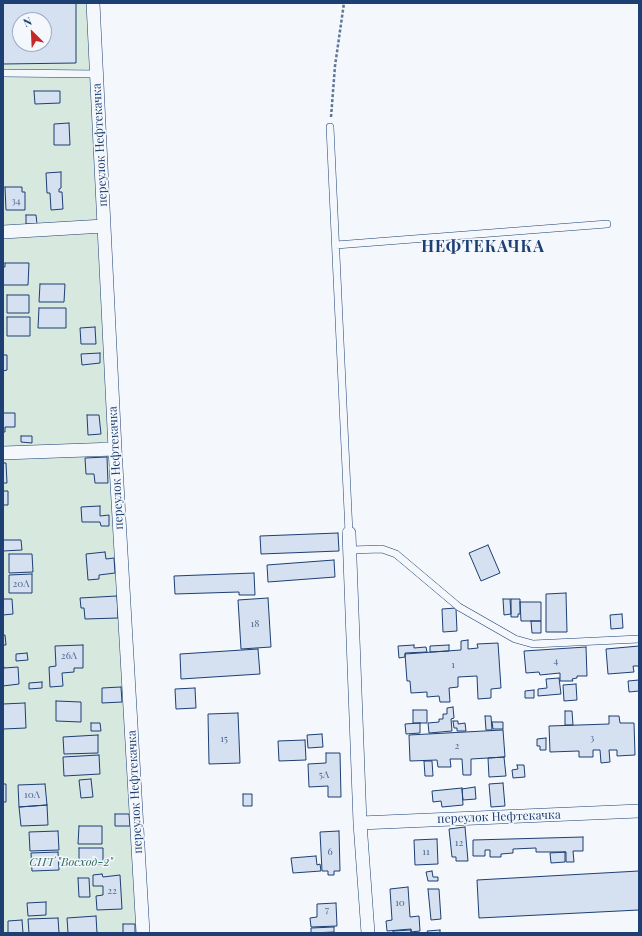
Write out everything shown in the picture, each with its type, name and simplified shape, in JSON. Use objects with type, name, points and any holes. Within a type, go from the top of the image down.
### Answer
[{"type":"street","name":"переулок Нефтекачка","points":[[93,3],[115,449],[143,933]]},
{"type":"street","points":[[3,232],[104,226]]},
{"type":"street","points":[[3,453],[115,449]]},
{"type":"street","points":[[349,533],[360,823],[368,933]]},
{"type":"street","name":"переулок Нефтекачка","points":[[360,823],[639,811]]},
{"type":"lane","points":[[3,73],[97,74]]},
{"type":"lane","points":[[330,127],[349,533]]},
{"type":"lane","points":[[336,245],[607,224]]},
{"type":"lane","points":[[350,550],[382,549],[396,554],[459,607],[515,639],[533,644],[639,639]]},
{"type":"path","points":[[330,127],[335,66],[344,3]]},
{"type":"green space","name":"СНТ \"Восход-2\"","points":[[3,3],[97,3],[144,933],[3,933]]},
{"type":"building","points":[[3,3],[76,3],[76,63],[3,64]]},
{"type":"building","points":[[34,91],[60,91],[60,103],[35,104]]},
{"type":"building","points":[[69,123],[70,145],[54,145],[54,124]]},
{"type":"building","points":[[61,172],[61,188],[59,189],[59,192],[62,192],[63,209],[51,210],[50,193],[47,193],[46,173]]},
{"type":"building","points":[[5,187],[22,187],[22,192],[25,192],[25,210],[6,210]]},
{"type":"building","points":[[26,215],[36,215],[37,224],[26,224]]},
{"type":"building","points":[[5,263],[29,263],[28,285],[3,285],[3,267],[5,267]]},
{"type":"building","points":[[40,284],[65,284],[64,302],[39,302]]},
{"type":"building","points":[[7,295],[29,295],[29,313],[7,313]]},
{"type":"building","points":[[39,308],[66,308],[66,328],[38,328]]},
{"type":"building","points":[[7,317],[30,317],[30,336],[7,336]]},
{"type":"building","points":[[95,327],[96,344],[81,344],[80,328]]},
{"type":"building","points":[[100,353],[100,363],[82,365],[81,354]]},
{"type":"building","points":[[3,355],[7,355],[7,370],[3,371]]},
{"type":"building","points":[[3,413],[15,413],[15,427],[5,427],[5,432],[3,432]]},
{"type":"building","points":[[87,415],[99,415],[101,434],[88,435]]},
{"type":"building","points":[[21,436],[32,436],[32,443],[21,442]]},
{"type":"building","points":[[107,457],[108,483],[95,483],[94,474],[86,474],[85,458]]},
{"type":"building","points":[[3,463],[6,463],[7,483],[3,483]]},
{"type":"building","points":[[3,491],[8,491],[8,505],[3,505]]},
{"type":"building","points":[[100,506],[100,516],[109,515],[109,526],[101,526],[100,522],[82,522],[81,507]]},
{"type":"building","points":[[338,533],[339,551],[261,554],[260,536]]},
{"type":"building","points":[[3,540],[21,540],[22,550],[3,551]]},
{"type":"building","points":[[488,545],[500,573],[481,581],[469,553]]},
{"type":"building","points":[[105,552],[106,559],[114,558],[115,573],[99,575],[99,579],[88,580],[86,554]]},
{"type":"building","points":[[9,554],[32,554],[33,572],[9,573]]},
{"type":"building","points":[[334,560],[335,577],[268,582],[267,565]]},
{"type":"building","points":[[254,573],[255,595],[239,595],[239,592],[175,594],[174,576]]},
{"type":"building","points":[[32,574],[32,593],[9,593],[9,575]]},
{"type":"building","points":[[566,593],[567,632],[546,632],[546,594]]},
{"type":"building","points":[[117,596],[118,618],[85,619],[84,608],[81,608],[80,598]]},
{"type":"building","points":[[268,598],[271,647],[241,649],[238,600]]},
{"type":"building","points":[[3,599],[12,599],[13,614],[3,615]]},
{"type":"building","points":[[503,599],[510,599],[511,614],[504,615]]},
{"type":"building","points":[[511,599],[520,599],[520,614],[518,614],[518,617],[511,617]]},
{"type":"building","points":[[520,602],[541,602],[541,621],[521,621]]},
{"type":"building","points":[[456,608],[457,631],[443,632],[442,609]]},
{"type":"building","points":[[622,614],[623,628],[611,629],[610,615]]},
{"type":"building","points":[[531,621],[541,621],[541,633],[532,633]]},
{"type":"building","points":[[3,635],[5,635],[6,645],[3,645]]},
{"type":"building","points":[[468,640],[468,649],[478,648],[477,644],[498,643],[501,688],[491,689],[491,698],[478,699],[477,676],[458,677],[458,687],[449,688],[450,702],[440,702],[439,696],[427,697],[427,692],[411,693],[410,681],[407,681],[405,654],[461,650],[461,641]]},
{"type":"building","points":[[83,645],[83,668],[74,668],[74,672],[62,673],[63,686],[50,687],[49,667],[56,666],[55,646]]},
{"type":"building","points":[[414,645],[414,648],[426,647],[427,652],[405,653],[405,657],[399,658],[398,646]]},
{"type":"building","points":[[449,645],[449,651],[430,652],[430,646]]},
{"type":"building","points":[[639,646],[639,666],[633,666],[634,672],[608,674],[606,649]]},
{"type":"building","points":[[586,647],[587,676],[577,676],[577,678],[572,679],[573,681],[560,681],[560,673],[540,675],[539,672],[526,673],[524,651]]},
{"type":"building","points":[[258,649],[260,674],[181,679],[180,654]]},
{"type":"building","points":[[27,653],[28,660],[16,661],[16,654]]},
{"type":"building","points":[[3,663],[4,668],[18,667],[19,684],[3,686]]},
{"type":"building","points":[[559,678],[561,694],[538,696],[538,689],[547,688],[546,679]]},
{"type":"building","points":[[639,680],[639,691],[629,692],[628,681]]},
{"type":"building","points":[[42,682],[42,688],[29,689],[29,683]]},
{"type":"building","points":[[576,684],[577,700],[564,701],[563,685]]},
{"type":"building","points":[[121,687],[122,702],[102,703],[102,688]]},
{"type":"building","points":[[195,688],[196,708],[176,709],[175,689]]},
{"type":"building","points":[[534,690],[534,698],[525,698],[525,691]]},
{"type":"building","points":[[56,701],[81,702],[81,722],[56,721]]},
{"type":"building","points":[[25,703],[26,728],[3,729],[3,704]]},
{"type":"building","points":[[453,707],[454,718],[451,719],[452,731],[429,733],[428,723],[439,722],[439,719],[443,719],[443,714],[447,714],[447,708]]},
{"type":"building","points":[[413,710],[427,710],[427,723],[413,723]]},
{"type":"building","points":[[565,711],[572,711],[573,725],[565,725]]},
{"type":"building","points":[[238,713],[240,763],[209,764],[208,714]]},
{"type":"building","points":[[485,716],[491,716],[492,730],[486,730]]},
{"type":"building","points":[[609,716],[619,716],[620,723],[634,723],[635,755],[617,756],[617,750],[609,750],[610,762],[601,763],[600,750],[593,750],[593,757],[579,757],[579,751],[550,752],[549,726],[609,724]]},
{"type":"building","points":[[453,721],[458,721],[458,724],[465,723],[466,731],[457,731],[457,728],[454,728]]},
{"type":"building","points":[[492,722],[503,722],[503,729],[493,729]]},
{"type":"building","points":[[91,723],[100,723],[101,731],[91,731]]},
{"type":"building","points":[[420,723],[420,733],[406,734],[405,724]]},
{"type":"building","points":[[503,730],[505,757],[471,759],[471,775],[463,775],[462,759],[450,759],[451,767],[438,767],[437,760],[410,761],[409,735]]},
{"type":"building","points":[[322,734],[323,747],[308,748],[307,735]]},
{"type":"building","points":[[98,735],[98,753],[64,754],[63,737]]},
{"type":"building","points":[[546,738],[546,750],[540,750],[540,746],[537,746],[537,739]]},
{"type":"building","points":[[305,740],[306,760],[279,761],[278,741]]},
{"type":"building","points":[[326,753],[340,753],[341,797],[328,797],[328,786],[309,787],[308,764],[326,763]]},
{"type":"building","points":[[99,755],[100,774],[64,776],[63,757]]},
{"type":"building","points":[[504,757],[506,776],[489,777],[488,758]]},
{"type":"building","points":[[424,761],[432,761],[433,776],[425,776]]},
{"type":"building","points":[[517,765],[524,765],[525,777],[513,778],[512,770],[518,769]]},
{"type":"building","points":[[91,779],[93,797],[81,798],[79,780]]},
{"type":"building","points":[[503,783],[505,806],[491,807],[489,784]]},
{"type":"building","points":[[3,784],[6,784],[6,802],[3,802]]},
{"type":"building","points":[[45,784],[47,805],[19,807],[18,785]]},
{"type":"building","points":[[475,787],[476,799],[463,800],[462,789]]},
{"type":"building","points":[[462,788],[463,805],[442,807],[441,801],[433,802],[432,791]]},
{"type":"building","points":[[243,794],[252,794],[252,806],[243,806]]},
{"type":"building","points":[[47,805],[48,825],[21,826],[19,807]]},
{"type":"building","points":[[115,814],[129,814],[130,826],[115,826]]},
{"type":"building","points":[[79,826],[102,826],[102,844],[78,844]]},
{"type":"building","points":[[465,827],[468,861],[456,861],[456,857],[452,857],[449,829]]},
{"type":"building","points":[[58,831],[59,850],[30,851],[29,832]]},
{"type":"building","points":[[339,831],[340,871],[334,871],[334,875],[328,875],[328,871],[322,871],[320,832]]},
{"type":"building","points":[[583,837],[583,851],[573,851],[574,862],[566,862],[566,852],[536,852],[536,848],[513,849],[513,853],[501,854],[501,857],[490,857],[490,850],[485,850],[485,856],[473,856],[473,840]]},
{"type":"building","points":[[437,839],[438,864],[415,865],[414,840]]},
{"type":"building","points":[[79,848],[103,848],[103,864],[79,864]]},
{"type":"building","points":[[58,852],[59,870],[32,871],[31,853]]},
{"type":"building","points":[[565,852],[565,862],[551,863],[550,853]]},
{"type":"building","points":[[316,856],[317,865],[320,864],[321,871],[293,873],[291,858]]},
{"type":"building","points":[[432,871],[433,877],[438,877],[438,881],[428,881],[426,872]]},
{"type":"building","points":[[639,871],[639,910],[479,918],[477,880]]},
{"type":"building","points":[[102,874],[103,877],[120,875],[122,909],[97,910],[96,896],[103,895],[103,886],[93,886],[93,875]]},
{"type":"building","points":[[78,878],[89,878],[90,897],[79,897]]},
{"type":"building","points":[[408,887],[410,917],[419,916],[420,931],[411,932],[411,929],[387,931],[386,921],[392,920],[390,889]]},
{"type":"building","points":[[428,889],[439,889],[441,919],[431,920]]},
{"type":"building","points":[[46,902],[46,915],[28,916],[27,903]]},
{"type":"building","points":[[336,903],[337,926],[311,927],[310,918],[317,917],[317,904]]},
{"type":"building","points":[[96,916],[97,933],[68,933],[67,918]]},
{"type":"building","points":[[58,918],[59,933],[29,933],[28,919]]},
{"type":"building","points":[[22,920],[23,933],[8,933],[8,921]]},
{"type":"building","points":[[123,924],[135,924],[135,933],[123,933]]},
{"type":"building","points":[[334,927],[334,932],[311,933],[311,928]]},
{"type":"building","points":[[411,930],[411,933],[393,933],[393,931]]},
{"type":"building","points":[[440,930],[440,933],[428,933],[427,931]]},
{"type":"district","name":"НЕФТЕКАЧКА","points":[[483,247]]}]
